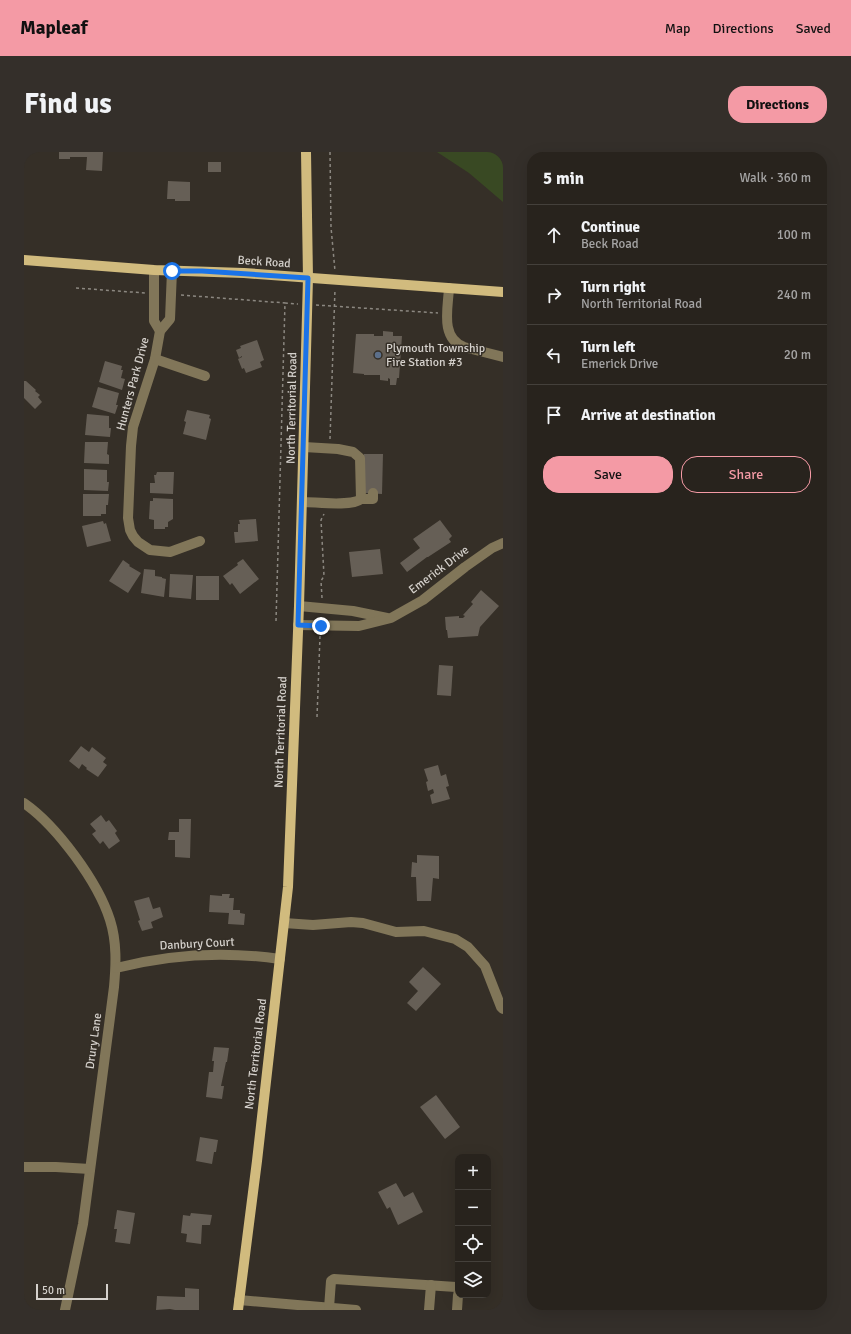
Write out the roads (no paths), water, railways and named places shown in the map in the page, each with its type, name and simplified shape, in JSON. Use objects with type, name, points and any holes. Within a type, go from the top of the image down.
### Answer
[{"type":"main road","name":"North Territorial Road","points":[[238,1305],[257,1161],[288,887],[303,502],[308,278],[306,152]]},
{"type":"main road","name":"Beck Road","points":[[24,260],[154,270],[202,271],[503,292]]},
{"type":"street","name":"Hunters Park Drive","points":[[154,270],[154,322],[160,331]]},
{"type":"street","name":"Hunters Park Drive","points":[[172,271],[170,319],[160,331],[154,359],[133,427],[128,524],[133,536],[138,542],[150,550],[170,552],[200,541]]},
{"type":"street","points":[[449,288],[447,329],[451,339],[455,343],[464,347],[503,357]]},
{"type":"street","points":[[154,359],[205,376]]},
{"type":"street","points":[[304,447],[353,452],[360,458],[361,499]]},
{"type":"street","points":[[303,502],[357,502],[361,499],[373,499],[373,493]]},
{"type":"street","name":"Emerick Drive","points":[[298,625],[359,626],[391,618],[424,600],[475,560],[492,548],[503,543]]},
{"type":"street","points":[[299,606],[352,611],[391,618]]},
{"type":"street","name":"Drury Lane","points":[[24,803],[52,827],[77,860],[98,894],[110,921],[114,936],[116,968],[84,1224],[65,1310]]},
{"type":"street","points":[[284,923],[313,925],[363,922],[396,932],[424,931],[455,939],[468,947],[485,966],[503,1009]]},
{"type":"street","name":"Danbury Court","points":[[116,968],[154,959],[199,954],[238,954],[280,959]]},
{"type":"street","points":[[24,1167],[90,1169]]},
{"type":"street","points":[[329,1308],[331,1281],[334,1279],[455,1287]]},
{"type":"street","points":[[429,1310],[431,1285]]},
{"type":"street","points":[[457,1310],[458,1298]]},
{"type":"street","points":[[238,1305],[356,1310]]},
{"type":"place","name":"Plymouth Township Fire Station #3","points":[[378,355]]}]
